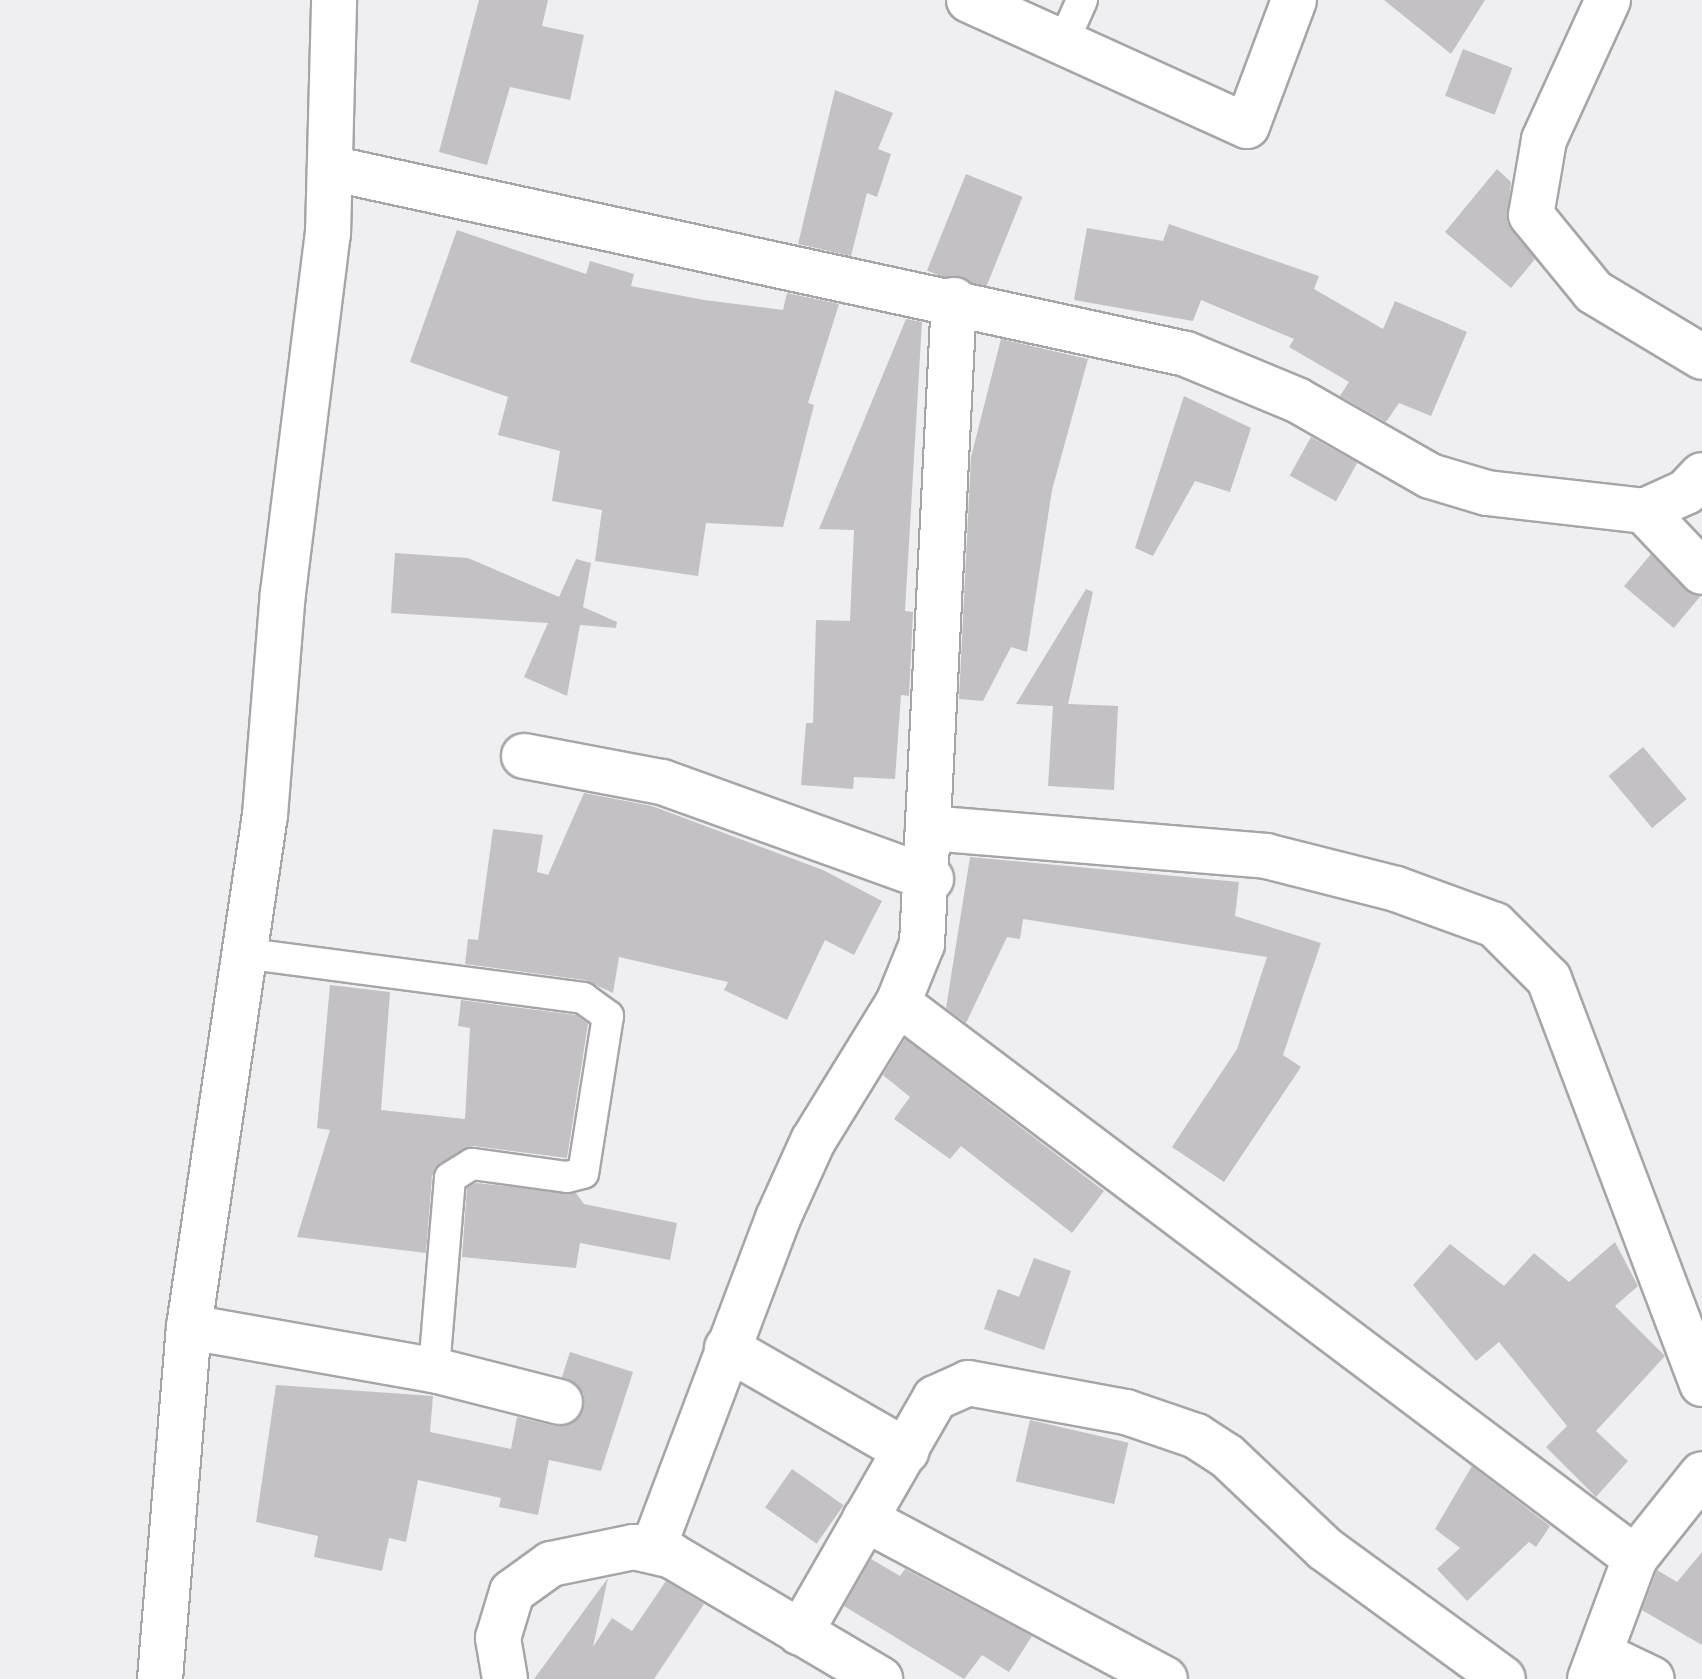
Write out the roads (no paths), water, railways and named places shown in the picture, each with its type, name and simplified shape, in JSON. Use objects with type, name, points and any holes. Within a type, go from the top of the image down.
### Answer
[{"type":"street","points":[[160,1679],[189,1327],[242,953],[265,815],[330,168],[334,0]]},
{"type":"street","points":[[969,0],[1062,45],[1247,126],[1294,0]]},
{"type":"street","points":[[1608,0],[1544,140],[1531,215],[1594,292],[1702,357]]},
{"type":"street","points":[[330,168],[954,300],[1186,354],[1297,400],[1430,476],[1487,493],[1644,511],[1686,492],[1702,475]]},
{"type":"street","points":[[653,1549],[727,1348],[813,1141],[898,1003],[922,944],[931,879],[928,828],[954,300]]},
{"type":"street","points":[[1644,511],[1702,572]]},
{"type":"street","points":[[524,756],[662,782],[931,879]]},
{"type":"street","points":[[928,828],[1266,856],[1396,889],[1495,925],[1549,979],[1702,1384]]},
{"type":"street","points":[[898,1003],[1635,1558]]},
{"type":"street","points":[[189,1327],[434,1370],[560,1402]]},
{"type":"street","points":[[727,1348],[906,1451]]},
{"type":"street","points":[[800,1633],[935,1398],[958,1383],[1162,1421],[1227,1456],[1299,1528],[1503,1679]]},
{"type":"street","points":[[1652,1679],[1596,1667],[1635,1558],[1702,1474]]},
{"type":"street","points":[[865,1519],[1165,1679]]},
{"type":"street","points":[[505,1679],[501,1614],[530,1575],[615,1548],[653,1549],[880,1679]]},
{"type":"lane","points":[[1062,45],[1082,0]]},
{"type":"lane","points":[[242,953],[583,998],[608,1016],[583,1173],[567,1177],[472,1164],[450,1178],[434,1370]]}]
